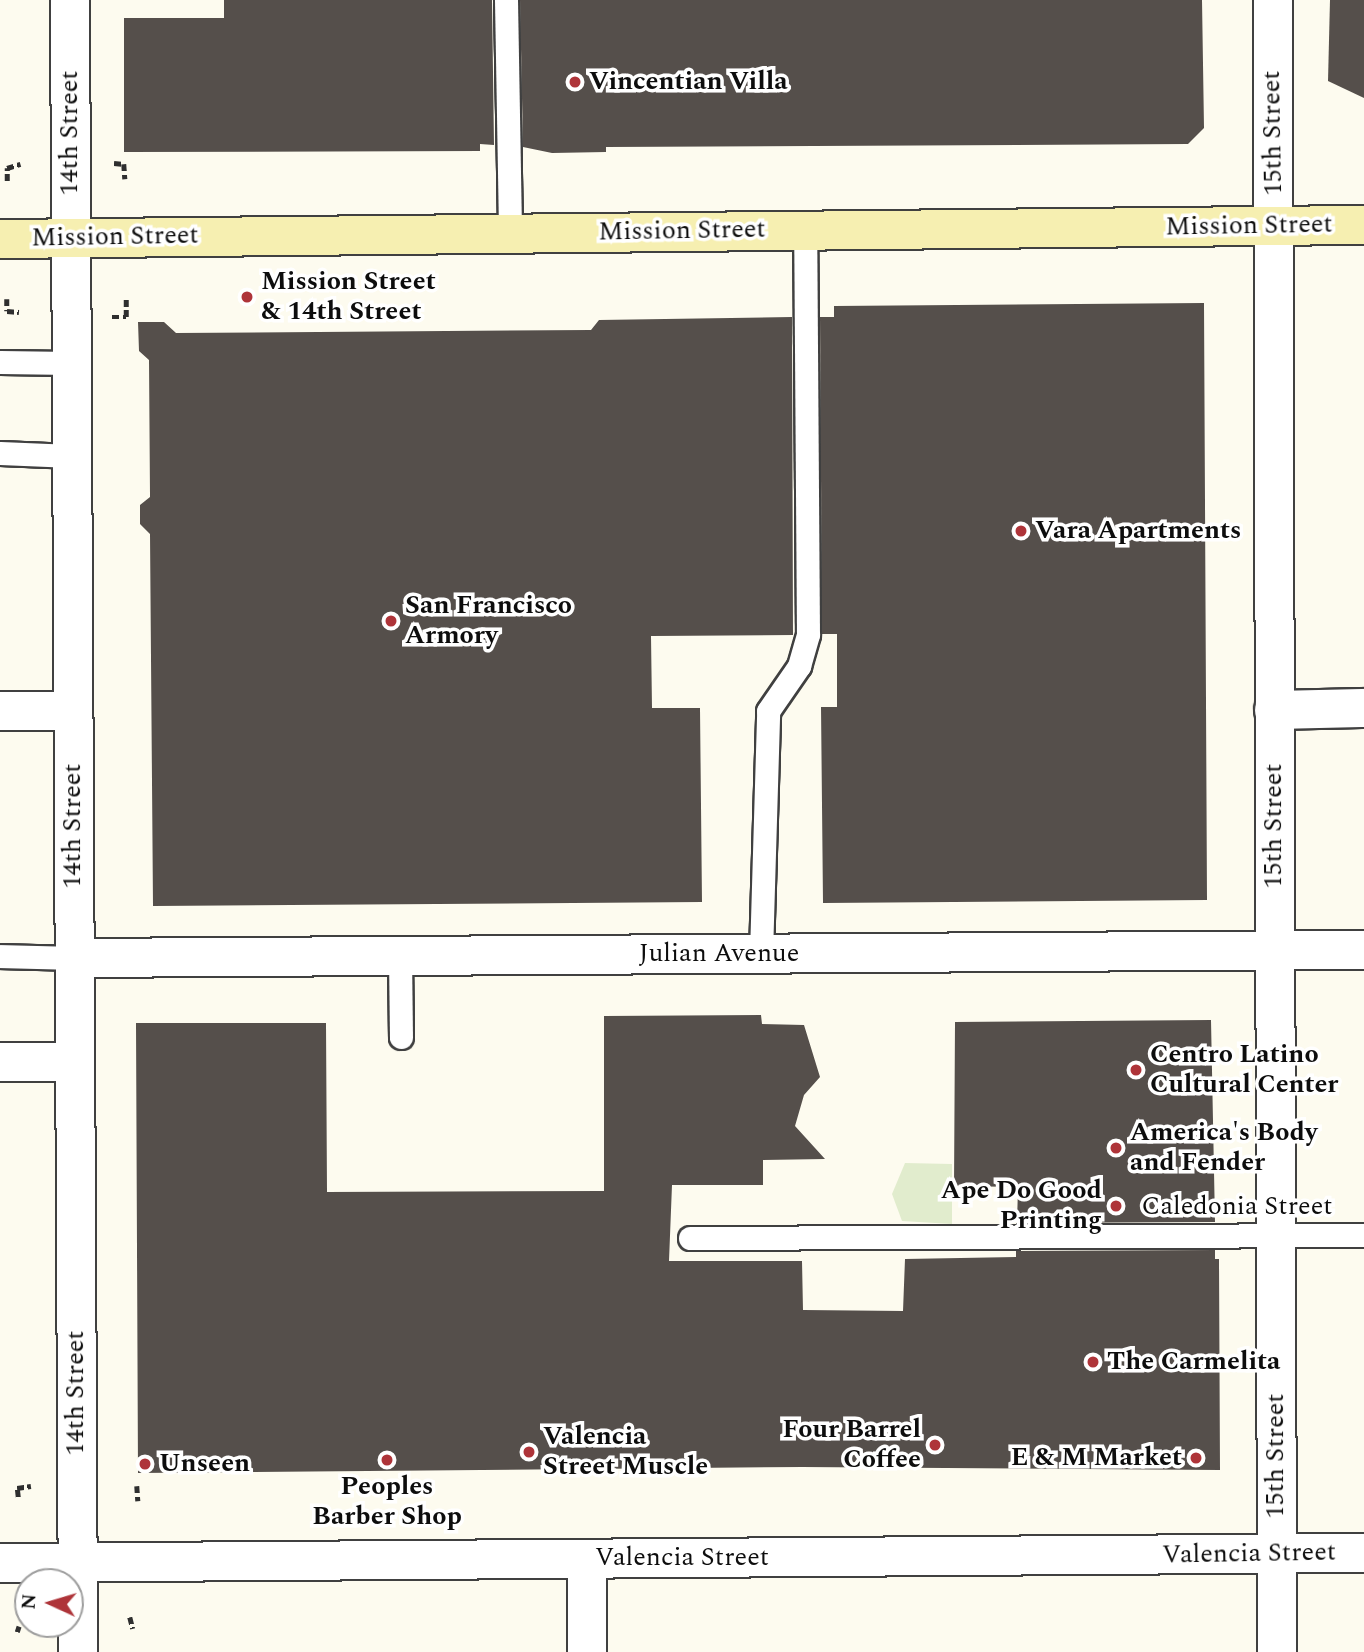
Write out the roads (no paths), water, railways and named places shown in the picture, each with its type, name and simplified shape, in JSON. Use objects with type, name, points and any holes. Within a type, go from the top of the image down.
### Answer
[{"type":"main road","name":"Mission Street","points":[[0,239],[1364,225]]},
{"type":"street","name":"14th Street","points":[[70,0],[78,1652]]},
{"type":"street","name":"15th Street","points":[[1273,0],[1270,162],[1275,226],[1277,1652]]},
{"type":"street","points":[[1274,709],[1364,708]]},
{"type":"street","points":[[0,711],[72,711]]},
{"type":"street","name":"Julian Avenue","points":[[74,958],[1364,950]]},
{"type":"street","points":[[0,1062],[74,1062]]},
{"type":"street","name":"Valencia Street","points":[[0,1563],[1364,1553]]},
{"type":"street","points":[[587,1559],[587,1652]]},
{"type":"lane","points":[[506,0],[510,233]]},
{"type":"lane","points":[[761,954],[768,711],[799,666],[808,634],[805,230]]},
{"type":"lane","points":[[0,362],[71,363]]},
{"type":"lane","points":[[0,453],[72,456]]},
{"type":"lane","points":[[400,956],[401,1037]]},
{"type":"lane","points":[[0,957],[74,958]]},
{"type":"lane","name":"Caledonia Street","points":[[690,1238],[1275,1233],[1364,1235]]},
{"type":"place","name":"Vincentian Villa","points":[[575,82]]},
{"type":"place","name":"Mission Street & 14th Street","points":[[247,297]]},
{"type":"place","name":"Vara Apartments","points":[[1021,531]]},
{"type":"place","name":"San Francisco Armory","points":[[391,621]]},
{"type":"place","name":"Centro Latino Cultural Center","points":[[1136,1070]]},
{"type":"place","name":"America's Body and Fender","points":[[1116,1148]]},
{"type":"place","name":"Ape Do Good Printing","points":[[1116,1206]]},
{"type":"place","name":"The Carmelita","points":[[1093,1362]]},
{"type":"place","name":"Four Barrel Coffee","points":[[935,1445]]},
{"type":"place","name":"Valencia Street Muscle","points":[[529,1452]]},
{"type":"place","name":"E & M Market","points":[[1196,1458]]},
{"type":"place","name":"Peoples Barber Shop","points":[[387,1460]]},
{"type":"place","name":"Unseen","points":[[145,1464]]}]
